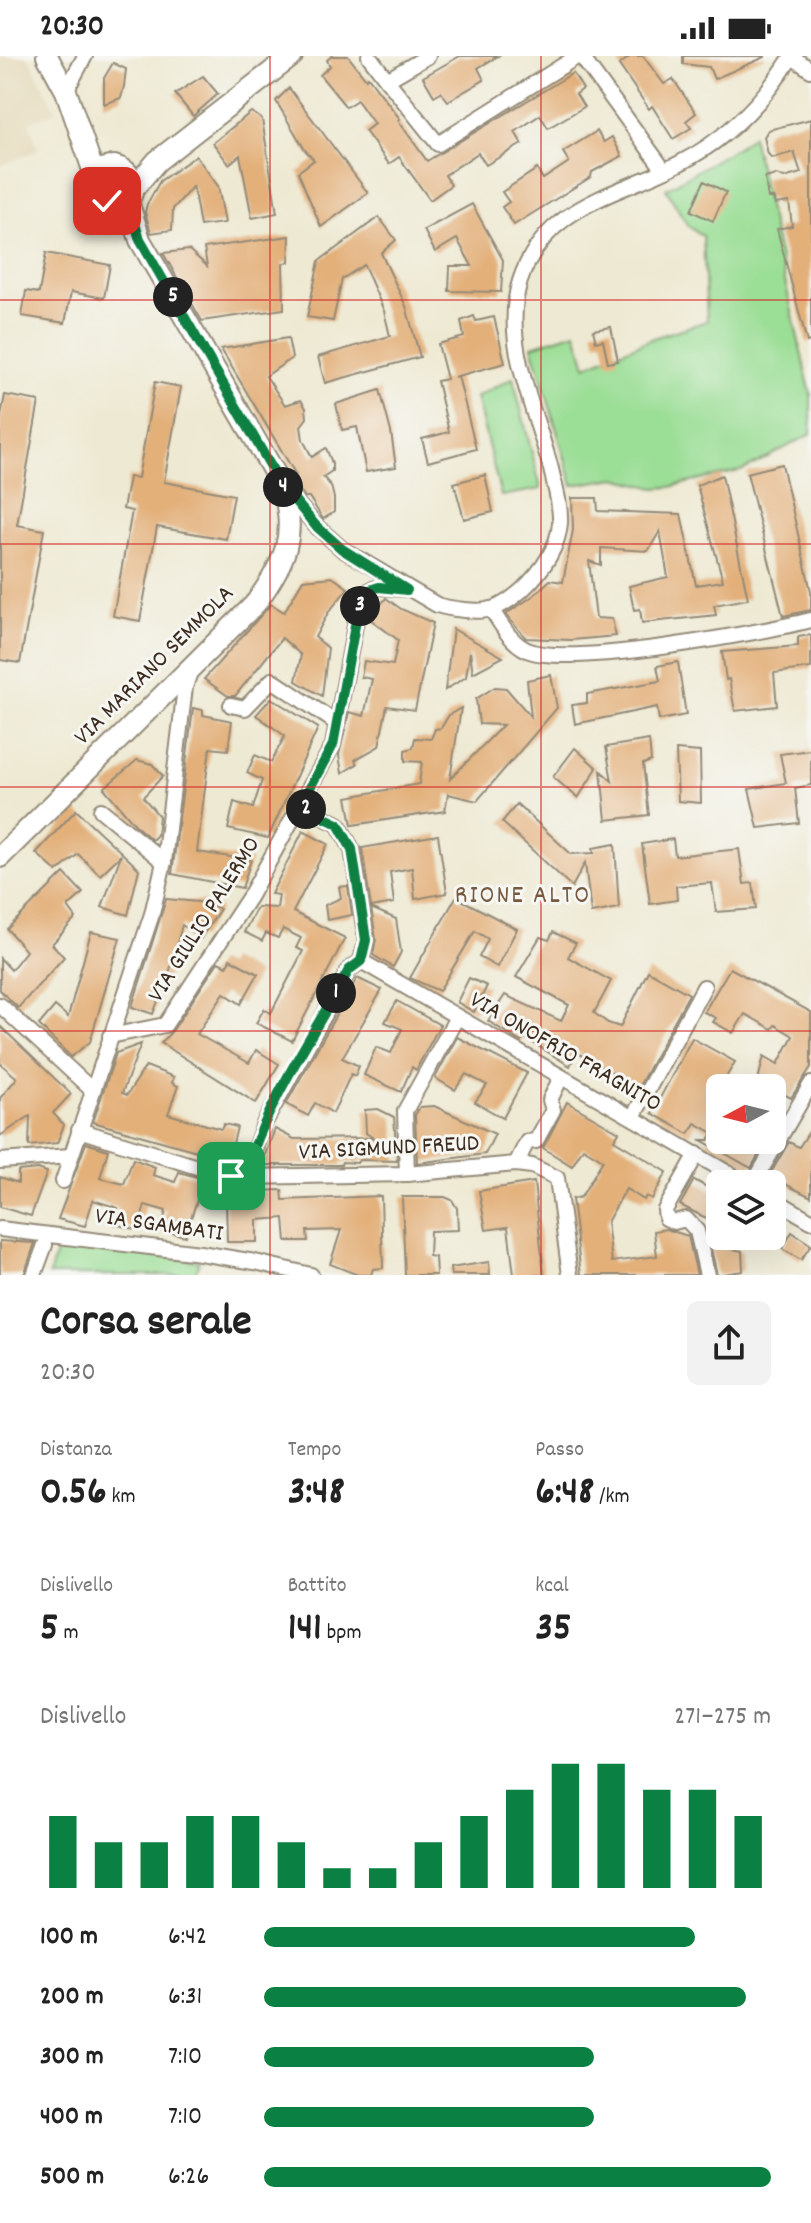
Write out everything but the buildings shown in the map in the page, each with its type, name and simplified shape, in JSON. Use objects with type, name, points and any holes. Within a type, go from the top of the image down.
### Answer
[{"type":"main road","points":[[47,56],[66,91],[107,201],[118,205],[131,194],[157,161],[292,56]]},
{"type":"main road","points":[[99,174],[114,166],[124,169],[157,161]]},
{"type":"main road","points":[[124,169],[131,177],[131,194]]},
{"type":"main road","name":"VIA MARIANO SEMMOLA","points":[[0,857],[255,604],[286,554],[289,514],[281,484],[140,240],[131,194]]},
{"type":"main road","points":[[0,839],[25,831]]},
{"type":"street","points":[[66,91],[85,56]]},
{"type":"street","points":[[369,56],[438,144],[580,56],[664,170]]},
{"type":"street","points":[[387,80],[428,56]]},
{"type":"street","points":[[281,484],[315,525],[342,549],[437,605],[449,609],[491,609],[517,594],[537,576],[548,560],[560,524],[558,497],[519,358],[514,307],[531,254],[551,229],[571,213],[712,144],[767,93],[792,57],[811,70]]},
{"type":"street","name":"VIA GIULIO PALERMO","points":[[110,1036],[165,1025],[250,896],[333,745],[363,597],[379,587],[407,590]]},
{"type":"street","points":[[491,609],[511,639],[523,649],[552,656],[580,656],[677,643],[811,620]]},
{"type":"street","points":[[63,1181],[152,914],[164,862],[185,687],[193,664]]},
{"type":"street","points":[[231,705],[245,708],[272,680],[338,724]]},
{"type":"street","points":[[244,1177],[264,1124],[349,970],[361,961],[366,940],[352,849],[338,824],[300,806]]},
{"type":"street","points":[[101,810],[164,862]]},
{"type":"street","name":"VIA ONOFRIO FRAGNITO","points":[[361,961],[724,1170]]},
{"type":"street","points":[[633,1117],[704,987]]},
{"type":"street","points":[[0,1005],[92,1090]]},
{"type":"street","points":[[407,1174],[405,1111],[457,1017]]},
{"type":"street","points":[[561,1077],[550,1100],[553,1110],[536,1141],[527,1142],[516,1164],[532,1166],[557,1178],[570,1275]]},
{"type":"street","points":[[761,1170],[811,1084]]},
{"type":"street","name":"VIA SIGMUND FREUD","points":[[79,1130],[207,1170],[244,1177],[407,1174],[516,1164]]},
{"type":"street","points":[[697,1154],[665,1210],[666,1218],[674,1222],[686,1219],[697,1231],[707,1275]]},
{"type":"street","points":[[0,1161],[71,1156]]},
{"type":"street","points":[[786,1206],[811,1221]]},
{"type":"street","name":"VIA SGAMBATI","points":[[0,1229],[200,1253],[311,1275]]},
{"type":"street","points":[[34,1275],[45,1245]]},
{"type":"shaded area","points":[[0,56],[28,56],[56,111],[29,122],[38,150],[0,166]]},
{"type":"green space","points":[[752,136],[811,395],[811,434],[744,470],[670,487],[655,488],[616,478],[573,485],[532,346],[576,332],[586,366],[656,337],[707,321],[703,236],[688,226],[666,189]]},
{"type":"green space","points":[[513,378],[541,489],[501,496],[476,397]]},
{"type":"green space","points":[[59,1244],[199,1261],[195,1275],[49,1275]]},
{"type":"district","name":"RIONE ALTO","points":[[523,896]]},
{"type":"route","points":[[107,201],[118,205],[128,201],[140,240],[281,484],[315,525],[342,549],[407,590],[379,587],[363,597],[333,745],[300,806],[338,824],[352,849],[366,940],[361,961],[349,970],[264,1124],[244,1177],[231,1176]]}]
